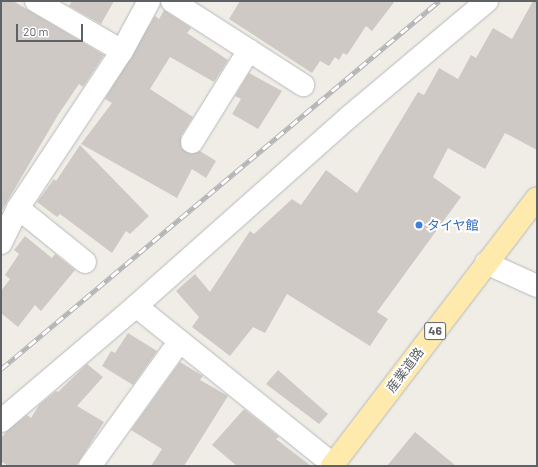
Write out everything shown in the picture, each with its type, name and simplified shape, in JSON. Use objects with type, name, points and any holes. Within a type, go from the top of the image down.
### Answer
[{"type":"main road","name":"産業道路","points":[[333,466],[486,263],[536,202]]},
{"type":"street","points":[[36,1],[122,50]]},
{"type":"street","points":[[1,243],[18,208],[122,50],[149,1]]},
{"type":"street","points":[[172,1],[304,86]]},
{"type":"street","points":[[1,421],[136,306],[350,116],[487,1]]},
{"type":"street","points":[[192,142],[249,50]]},
{"type":"street","points":[[18,208],[84,262]]},
{"type":"street","points":[[486,263],[537,286]]},
{"type":"street","points":[[136,306],[333,466]]},
{"type":"street","points":[[90,466],[179,342]]},
{"type":"building","points":[[1,1],[13,1],[104,55],[83,87],[79,84],[58,115],[1,212]]},
{"type":"building","points":[[72,1],[114,1],[101,24],[69,6]]},
{"type":"building","points":[[240,1],[395,1],[372,31],[366,26],[347,55],[343,53],[339,60],[335,57],[329,66],[320,61],[312,73],[229,19]]},
{"type":"building","points":[[533,1],[537,1],[537,150],[505,133],[485,169],[448,148],[433,177],[461,197],[377,312],[388,319],[370,346],[287,294],[265,333],[253,327],[230,356],[192,327],[199,317],[176,291],[195,274],[210,292],[250,231],[254,234],[292,199],[301,205],[326,170],[357,193],[418,92],[424,95],[439,68],[458,79],[471,55],[476,58],[493,28],[512,39]]},
{"type":"building","points":[[164,10],[191,28],[187,33],[228,60],[214,82],[170,57],[150,89],[193,117],[181,136],[181,148],[191,154],[200,151],[216,161],[206,178],[192,169],[177,198],[81,144],[112,103],[105,99],[155,16],[159,19]]},
{"type":"building","points":[[249,73],[282,91],[258,129],[232,114],[241,99],[235,96]]},
{"type":"building","points":[[80,145],[149,216],[130,234],[126,231],[112,253],[60,214],[57,217],[37,202],[54,179],[56,181]]},
{"type":"building","points":[[25,236],[52,258],[55,254],[75,270],[41,311],[35,305],[18,327],[1,313],[1,291],[10,279],[5,275],[19,254],[14,250]]},
{"type":"building","points":[[128,333],[157,351],[133,385],[102,366],[111,351],[115,353]]},
{"type":"building","points":[[180,362],[203,376],[200,380],[228,396],[184,466],[151,466],[162,449],[131,430]]},
{"type":"building","points":[[87,364],[103,377],[77,406],[104,422],[76,466],[8,466],[1,461],[1,438],[6,432],[27,415],[31,418],[39,405],[56,391],[58,392]]},
{"type":"building","points":[[278,370],[328,414],[319,424],[266,384]]},
{"type":"building","points":[[244,409],[279,437],[276,439],[311,466],[237,466],[212,445]]},
{"type":"building","points":[[415,432],[456,466],[387,466]]},
{"type":"railway","points":[[1,369],[439,1]]},
{"type":"place","name":"タイヤ館","points":[[419,225]]}]
